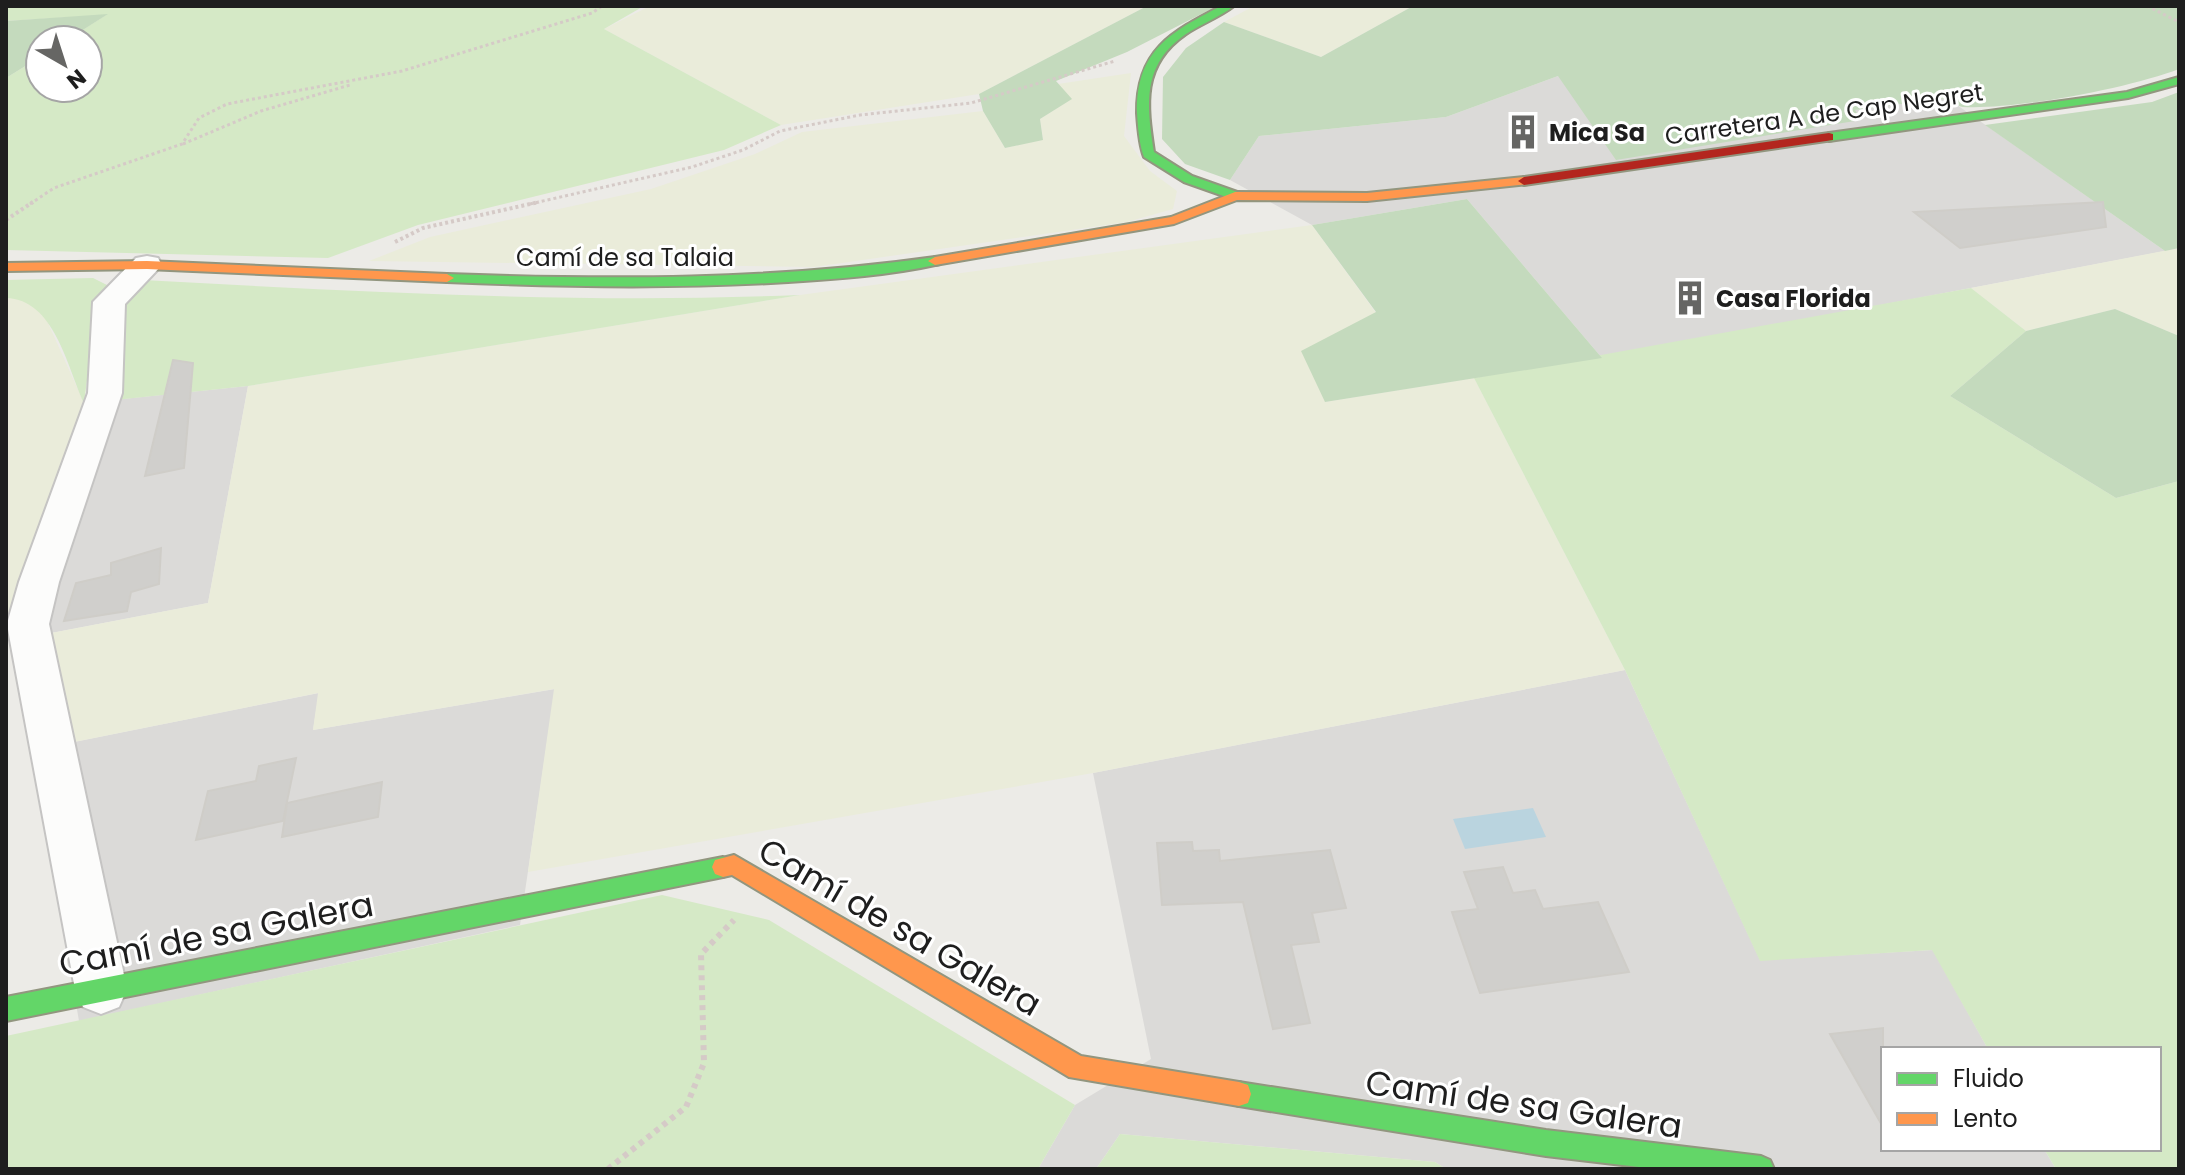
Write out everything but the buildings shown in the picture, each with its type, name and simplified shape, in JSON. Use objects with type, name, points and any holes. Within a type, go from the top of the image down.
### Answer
[{"type":"street","points":[[1229,6],[1175,34],[1153,54],[1141,121],[1148,154],[1188,179],[1235,196]]},
{"type":"street","name":"Carretera A de Cap Negret","points":[[1235,196],[1309,194],[1367,197],[1467,189],[2128,95],[2179,80]]},
{"type":"street","name":"Camí de sa Talaia","points":[[6,267],[147,265],[597,284],[724,284],[862,273],[1174,220],[1235,196]]},
{"type":"street","points":[[101,989],[28,624],[39,582],[105,393],[109,302],[147,265]]},
{"type":"street","name":"Camí de sa Galera","points":[[6,1009],[734,865],[1078,1068],[1547,1156],[1761,1169]]},
{"type":"path","points":[[6,220],[54,188],[182,144],[261,111],[496,43],[592,13],[602,6]]},
{"type":"path","points":[[2147,6],[2179,22]]},
{"type":"path","points":[[333,273],[423,228],[692,167],[743,150],[780,131],[860,115],[971,103],[1093,65],[1153,54]]},
{"type":"path","points":[[182,144],[192,124],[205,113],[237,102],[378,77]]},
{"type":"path","points":[[608,1169],[686,1107],[704,1063],[701,954],[769,885]]},
{"type":"shaded area","points":[[1558,76],[1861,119],[1854,110],[1947,98],[2165,251],[1602,358],[1467,199],[1312,225],[1230,180],[1259,136],[1446,117]]},
{"type":"shaded area","points":[[248,386],[208,603],[46,634],[74,742],[319,693],[313,730],[555,689],[520,925],[79,1021],[10,622],[84,403]]},
{"type":"shaded area","points":[[1625,670],[1760,960],[1933,950],[1987,1047],[1881,1047],[1881,1151],[2045,1151],[2056,1169],[1446,1169],[1435,1162],[1120,1134],[1096,1169],[1038,1169],[1075,1105],[1151,1059],[1093,773]]},
{"type":"green space","points":[[6,6],[644,6],[604,29],[781,125],[724,150],[418,225],[328,258],[6,250],[6,78],[24,67],[24,104],[104,104],[104,24],[92,24],[106,15],[6,21]]},
{"type":"green space","points":[[650,6],[1147,6],[979,94],[781,125],[604,29]]},
{"type":"green space","points":[[1147,6],[1217,6],[1127,52],[1056,81],[1072,99],[1040,119],[1043,140],[1005,148],[983,111],[979,94]]},
{"type":"green space","points":[[1254,6],[1413,6],[1321,57],[1224,22]]},
{"type":"green space","points":[[1413,6],[2179,6],[2179,69],[2072,96],[2012,105],[1963,107],[1947,98],[1855,110],[1861,120],[1616,160],[1558,76],[1446,117],[1259,136],[1230,180],[1185,164],[1162,139],[1163,77],[1186,48],[1224,22],[1321,57]]},
{"type":"green space","points":[[108,14],[92,24],[24,24],[24,67],[6,78],[6,21]]},
{"type":"green space","points":[[1131,73],[1124,136],[1150,171],[1177,191],[1173,209],[1127,222],[814,267],[369,261],[430,237],[651,189],[755,154],[802,132],[983,111],[1005,148],[1043,139],[1040,119],[1071,99],[1058,84]]},
{"type":"green space","points":[[2179,92],[2179,248],[2165,251],[1985,125],[2152,102]]},
{"type":"green space","points":[[1467,199],[1602,358],[1325,402],[1301,351],[1376,312],[1312,225]]},
{"type":"green space","points":[[1312,225],[1376,313],[1325,402],[1474,378],[1625,670],[1093,773],[528,872],[554,689],[313,730],[318,693],[74,742],[46,634],[208,603],[248,386],[800,295]]},
{"type":"green space","points":[[2179,248],[2179,336],[2115,309],[2026,331],[1971,288]]},
{"type":"green space","points":[[93,278],[107,285],[95,319],[84,403],[57,337],[36,310],[22,301],[6,298],[6,280]]},
{"type":"green space","points":[[143,280],[554,297],[800,295],[248,386],[115,400],[125,299]]},
{"type":"green space","points":[[1971,288],[2026,331],[1950,396],[2116,498],[2179,481],[2179,1169],[2056,1169],[2045,1151],[2161,1151],[2161,1047],[1987,1047],[1932,950],[1760,961],[1625,670],[1474,378]]},
{"type":"green space","points":[[6,298],[20,298],[43,312],[84,403],[10,622],[6,623]]},
{"type":"green space","points":[[2115,309],[2179,336],[2179,481],[2116,498],[1950,396],[2026,331]]},
{"type":"green space","points":[[662,895],[769,920],[1075,1105],[1038,1169],[6,1169],[6,1036]]},
{"type":"green space","points":[[1120,1134],[1435,1162],[1446,1169],[1096,1169]]},
{"type":"water","points":[[1533,808],[1546,837],[1465,849],[1453,819]]},
{"type":"traffic: fast","points":[[1229,6],[1181,32],[1164,45],[1146,77],[1143,97],[1148,154],[1188,179],[1235,196]]},
{"type":"traffic: fast","points":[[1829,137],[2128,95],[2179,80]]},
{"type":"traffic: fast","points":[[447,278],[630,283],[752,280],[874,270],[935,261]]},
{"type":"traffic: fast","points":[[6,1009],[723,867]]},
{"type":"traffic: fast","points":[[1239,1094],[1546,1143],[1761,1169]]},
{"type":"traffic: slow","points":[[935,261],[1174,220],[1235,196],[1367,197],[1524,181]]},
{"type":"traffic: slow","points":[[6,267],[147,265],[447,278]]},
{"type":"traffic: slow","points":[[723,867],[734,865],[1078,1068],[1239,1094]]},
{"type":"traffic: jam","points":[[1524,181],[1829,137]]},
{"type":"place","name":"Mica Sa","points":[[1523,132]]},
{"type":"place","name":"Casa Florida","points":[[1690,298]]}]
